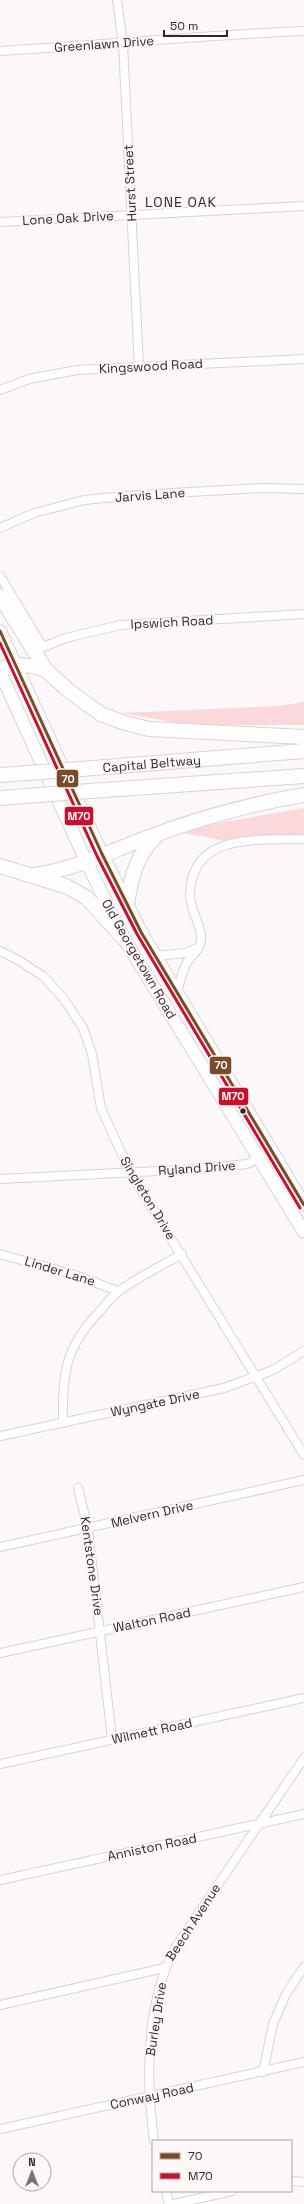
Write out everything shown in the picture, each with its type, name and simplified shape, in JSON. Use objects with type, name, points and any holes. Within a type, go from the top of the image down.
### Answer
[{"type":"highway","points":[[0,596],[46,670],[84,703],[122,722],[149,729],[174,732],[304,737]]},
{"type":"highway","points":[[0,670],[15,665],[32,665],[46,670]]},
{"type":"highway","name":"Capital Beltway","points":[[0,775],[304,751]]},
{"type":"highway","name":"Capital Beltway","points":[[0,798],[304,776]]},
{"type":"highway","points":[[34,875],[57,872],[160,833],[215,815],[304,794]]},
{"type":"highway","points":[[127,904],[134,867],[140,854],[160,833]]},
{"type":"highway","points":[[0,866],[34,875],[68,887],[87,898],[125,940]]},
{"type":"main road","name":"Old Georgetown Road","points":[[0,631],[102,854],[154,956],[304,1205]]},
{"type":"main road","name":"Old Georgetown Road","points":[[0,670],[86,861],[125,940],[304,1232]]},
{"type":"street","name":"Hurst Street","points":[[117,0],[123,44],[139,367]]},
{"type":"street","name":"Greenlawn Drive","points":[[0,51],[123,44],[227,34],[304,30]]},
{"type":"street","name":"Lone Oak Drive","points":[[0,222],[304,206]]},
{"type":"street","name":"Kingswood Road","points":[[0,390],[29,379],[77,370],[304,359]]},
{"type":"street","name":"Jarvis Lane","points":[[0,528],[34,513],[84,500],[137,495],[262,488],[304,489]]},
{"type":"street","name":"Ipswich Road","points":[[0,576],[43,647],[66,638],[120,625],[304,614]]},
{"type":"street","points":[[176,994],[186,963],[200,947],[201,939],[191,906],[191,884],[194,872],[205,856],[232,842],[304,839]]},
{"type":"street","points":[[154,956],[185,953],[200,947]]},
{"type":"street","name":"Singleton Drive","points":[[0,951],[18,960],[43,976],[64,999],[83,1028],[92,1054],[101,1108],[130,1172],[182,1254],[304,1455]]},
{"type":"street","name":"Ryland Drive","points":[[0,1179],[197,1169],[247,1164],[272,1151]]},
{"type":"street","name":"Linder Lane","points":[[0,1254],[72,1274],[118,1291]]},
{"type":"street","points":[[63,1423],[62,1388],[69,1356],[85,1326],[118,1291],[182,1254]]},
{"type":"street","name":"Wyngate Drive","points":[[0,1436],[224,1388],[273,1370],[304,1351]]},
{"type":"street","name":"Melvern Drive","points":[[0,1547],[304,1480]]},
{"type":"street","name":"Kentstone Drive","points":[[78,1488],[88,1528],[101,1631],[112,1739]]},
{"type":"street","name":"Walton Road","points":[[0,1653],[304,1587]]},
{"type":"street","name":"Wilmett Road","points":[[0,1764],[304,1698]]},
{"type":"street","name":"Beech Avenue","points":[[0,2005],[164,1968],[175,1948],[258,1823],[304,1758]]},
{"type":"street","name":"Anniston Road","points":[[0,1880],[304,1814]]},
{"type":"street","points":[[263,2072],[273,2024],[286,1994],[304,1967]]},
{"type":"street","name":"Burley Drive","points":[[154,2140],[150,2096],[149,2058],[151,2032],[164,1968]]},
{"type":"street","name":"Conway Road","points":[[0,2129],[304,2062]]},
{"type":"street","points":[[292,2181],[304,2182]]},
{"type":"street","points":[[166,2192],[169,2204]]},
{"type":"street","points":[[174,2204],[228,2192]]},
{"type":"shaded area","points":[[304,702],[304,725],[190,725],[121,713],[278,706]]},
{"type":"shaded area","points":[[304,808],[304,839],[231,842],[174,831]]},
{"type":"transit line","name":"70","points":[[0,631],[102,854],[141,932],[304,1205]]},
{"type":"transit line","name":"M70","points":[[0,643],[97,856],[137,934],[300,1208]]},
{"type":"district","name":"LONE OAK","points":[[181,202]]}]
